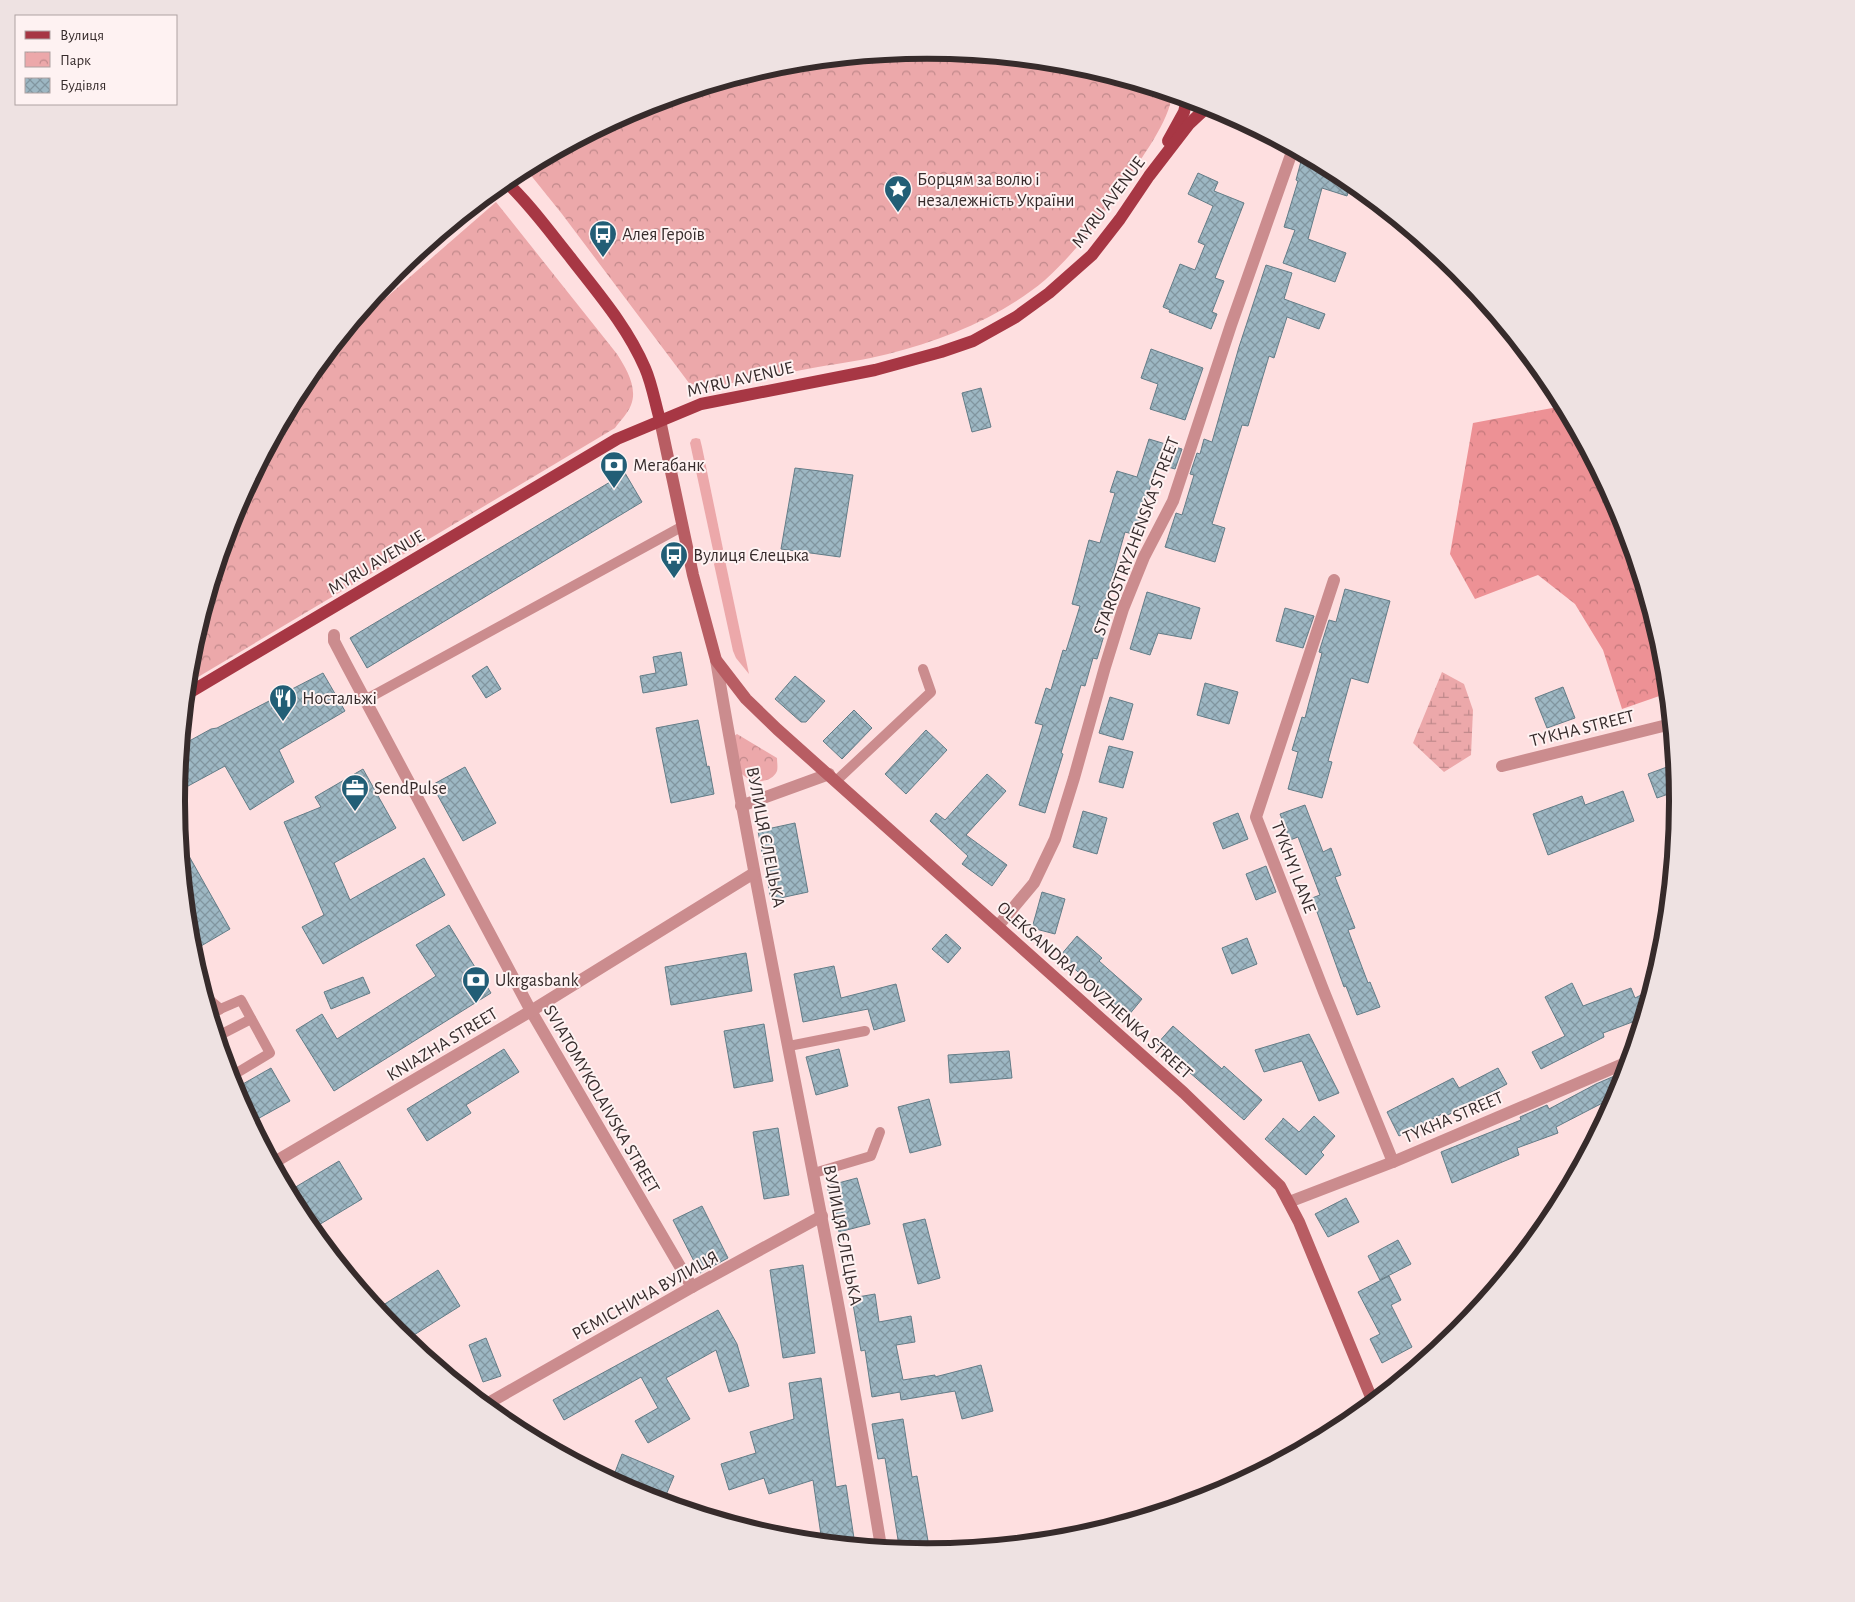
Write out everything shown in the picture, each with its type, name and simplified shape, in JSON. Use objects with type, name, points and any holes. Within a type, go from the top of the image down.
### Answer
[{"type":"main road","points":[[1149,176],[1184,112],[1186,105]]},
{"type":"main road","name":"MYRU AVENUE","points":[[194,690],[617,439],[701,404],[875,370],[941,352],[973,341],[1016,317],[1049,294],[1092,255],[1120,220],[1149,176],[1189,124],[1202,111]]},
{"type":"main road","name":"ВУЛИЦЯ ЄЛЕЦЬКА","points":[[511,187],[546,227],[616,316],[635,347],[646,370],[660,420],[693,575],[716,660]]},
{"type":"main road","name":"OLEKSANDRA DOVZHENKA STREET","points":[[716,660],[746,699],[777,730],[1184,1093],[1280,1186],[1289,1202],[1371,1396]]},
{"type":"street","name":"STAROSTRYZHENSKA STREET","points":[[998,926],[1034,883],[1055,839],[1105,667],[1124,609],[1144,557],[1173,501],[1231,324],[1291,154]]},
{"type":"street","name":"TYKHYI LANE","points":[[1334,580],[1256,817],[1393,1162]]},
{"type":"street","name":"SVIATOMYKOLAIVSKA STREET","points":[[334,635],[334,641],[531,1012],[692,1287]]},
{"type":"street","name":"ВУЛИЦЯ ЄЛЕЦЬКА","points":[[716,660],[741,806],[814,1173],[880,1542]]},
{"type":"street","name":"TYKHA STREET","points":[[1502,766],[1665,725]]},
{"type":"street","points":[[741,806],[832,778]]},
{"type":"street","name":"KNIAZHA STREET","points":[[278,1160],[531,1012],[754,873]]},
{"type":"street","name":"TYKHA STREET","points":[[1289,1202],[1393,1162],[1621,1065]]},
{"type":"street","name":"РЕМІСНИЧА ВУЛИЦЯ","points":[[492,1401],[692,1287],[822,1216]]},
{"type":"lane","points":[[365,700],[683,526]]},
{"type":"lane","points":[[832,778],[931,692],[923,669]]},
{"type":"lane","points":[[216,1010],[241,1000],[270,1053],[237,1072]]},
{"type":"lane","points":[[223,1033],[251,1019]]},
{"type":"lane","points":[[789,1046],[865,1031]]},
{"type":"lane","points":[[814,1173],[871,1156],[880,1132]]},
{"type":"green space","points":[[879,60],[976,60],[1072,73],[1120,84],[1171,100],[1160,128],[1115,197],[1078,246],[1045,280],[1010,305],[971,326],[930,342],[871,358],[706,388],[689,383],[530,174],[599,135],[643,115],[735,84],[783,73]]},
{"type":"green space","points":[[496,202],[617,354],[630,378],[633,399],[628,411],[615,428],[196,678],[211,609],[225,562],[242,517],[262,473],[310,389],[367,314]]},
{"type":"green space","points":[[1556,407],[1593,473],[1613,517],[1630,562],[1644,609],[1662,695],[1622,709],[1603,650],[1575,604],[1538,575],[1475,599],[1450,554],[1473,423]]},
{"type":"green space","points":[[692,439],[700,439],[702,447],[723,549],[721,554],[718,555],[713,550],[690,443]]},
{"type":"green space","points":[[718,558],[725,560],[749,674],[736,658],[733,651],[714,564]]},
{"type":"green space","points":[[1442,672],[1464,684],[1473,710],[1471,755],[1444,772],[1413,743]]},
{"type":"green space","points":[[737,734],[777,758],[777,771],[774,776],[760,781],[749,779],[741,773],[734,736]]},
{"type":"building","points":[[1301,160],[1349,190],[1347,196],[1322,188],[1308,239],[1346,253],[1335,282],[1283,263],[1295,230],[1284,227],[1298,181],[1296,180]]},
{"type":"building","points":[[1198,173],[1218,182],[1214,191],[1244,203],[1215,278],[1224,281],[1212,312],[1217,314],[1211,329],[1169,312],[1170,310],[1163,307],[1180,264],[1195,270],[1205,245],[1198,242],[1213,206],[1188,194]]},
{"type":"building","points":[[1266,265],[1292,273],[1284,299],[1325,314],[1319,329],[1287,317],[1274,358],[1269,356],[1248,426],[1242,425],[1212,524],[1225,528],[1215,562],[1165,547],[1176,513],[1182,515],[1194,475],[1190,474],[1197,453],[1200,454],[1204,439],[1212,442],[1239,347]]},
{"type":"building","points":[[1151,349],[1203,368],[1185,420],[1150,409],[1158,384],[1141,378]]},
{"type":"building","points":[[981,388],[991,427],[972,432],[962,393]]},
{"type":"building","points":[[1149,439],[1182,449],[1175,469],[1157,464],[1142,514],[1146,515],[1140,536],[1125,532],[1097,630],[1105,632],[1097,659],[1093,658],[1085,686],[1081,685],[1045,813],[1019,805],[1043,725],[1035,723],[1046,688],[1051,690],[1063,650],[1066,651],[1080,606],[1072,604],[1089,540],[1100,543],[1115,493],[1110,492],[1117,471],[1137,477]]},
{"type":"building","points":[[795,468],[853,475],[840,557],[781,549]]},
{"type":"building","points":[[625,473],[642,502],[367,668],[350,638]]},
{"type":"building","points":[[1345,589],[1390,601],[1368,683],[1351,678],[1328,761],[1332,762],[1322,798],[1288,789],[1298,752],[1292,750],[1302,717],[1305,718],[1322,653],[1319,652],[1329,620],[1336,622]]},
{"type":"building","points":[[1147,592],[1200,608],[1191,639],[1158,633],[1150,655],[1130,649]]},
{"type":"building","points":[[1285,608],[1314,616],[1303,648],[1276,641]]},
{"type":"building","points":[[681,652],[687,685],[643,693],[640,676],[656,673],[653,657]]},
{"type":"building","points":[[487,666],[501,689],[486,698],[472,676]]},
{"type":"building","points":[[323,673],[345,711],[279,750],[294,782],[250,810],[225,766],[186,787],[188,742],[211,729],[217,728]]},
{"type":"building","points":[[795,676],[825,701],[806,722],[801,722],[775,699]]},
{"type":"building","points":[[1205,683],[1238,692],[1229,724],[1197,715]]},
{"type":"building","points":[[1563,687],[1575,718],[1547,728],[1535,698]]},
{"type":"building","points":[[1110,697],[1133,704],[1123,740],[1099,733]]},
{"type":"building","points":[[854,710],[872,728],[842,759],[823,741]]},
{"type":"building","points":[[698,720],[714,794],[671,803],[656,728]]},
{"type":"building","points":[[926,730],[947,750],[906,794],[885,774]]},
{"type":"building","points":[[1109,746],[1133,752],[1123,788],[1099,782]]},
{"type":"building","points":[[1669,766],[1670,794],[1657,798],[1648,774]]},
{"type":"building","points":[[465,767],[496,823],[463,841],[432,785]]},
{"type":"building","points":[[363,769],[396,828],[334,863],[350,900],[424,858],[445,895],[323,964],[302,927],[324,915],[284,822],[321,807],[315,797]]},
{"type":"building","points":[[987,774],[1006,791],[966,835],[1007,865],[992,886],[962,864],[968,856],[930,821],[936,813],[945,820]]},
{"type":"building","points":[[1623,791],[1634,821],[1548,855],[1533,814],[1582,796],[1585,805]]},
{"type":"building","points":[[1305,805],[1323,852],[1331,848],[1341,875],[1335,877],[1355,928],[1348,930],[1368,983],[1370,982],[1380,1007],[1357,1015],[1346,986],[1344,987],[1312,898],[1320,895],[1298,837],[1290,840],[1280,814]]},
{"type":"building","points":[[1083,811],[1107,818],[1097,854],[1073,847]]},
{"type":"building","points":[[1238,813],[1248,839],[1223,849],[1213,823]]},
{"type":"building","points":[[795,823],[808,892],[771,900],[758,831]]},
{"type":"building","points":[[187,853],[230,929],[201,946],[192,898]]},
{"type":"building","points":[[1266,866],[1276,892],[1256,900],[1246,874]]},
{"type":"building","points":[[1042,892],[1065,899],[1055,934],[1032,928]]},
{"type":"building","points":[[449,925],[491,993],[334,1091],[296,1030],[322,1014],[337,1039],[436,976],[416,945]]},
{"type":"building","points":[[946,934],[961,948],[948,963],[932,949]]},
{"type":"building","points":[[1077,936],[1102,958],[1099,961],[1142,999],[1128,1016],[1060,956]]},
{"type":"building","points":[[1247,938],[1257,964],[1232,974],[1222,948]]},
{"type":"building","points":[[746,953],[752,991],[671,1005],[665,967]]},
{"type":"building","points":[[834,966],[841,998],[896,984],[905,1021],[874,1030],[868,1009],[803,1022],[794,974]]},
{"type":"building","points":[[363,977],[370,993],[331,1009],[324,992]]},
{"type":"building","points":[[1572,983],[1583,1006],[1631,988],[1635,998],[1644,994],[1636,1021],[1603,1033],[1604,1037],[1541,1069],[1532,1052],[1565,1036],[1545,997]]},
{"type":"building","points":[[764,1024],[773,1081],[734,1088],[724,1031]]},
{"type":"building","points":[[1173,1026],[1222,1069],[1224,1066],[1262,1100],[1244,1120],[1157,1044]]},
{"type":"building","points":[[1309,1034],[1339,1093],[1319,1101],[1302,1061],[1264,1072],[1255,1050]]},
{"type":"building","points":[[504,1049],[519,1072],[466,1105],[471,1113],[427,1141],[407,1109]]},
{"type":"building","points":[[839,1049],[848,1086],[816,1095],[806,1057]]},
{"type":"building","points":[[1009,1051],[1012,1078],[950,1083],[948,1055]]},
{"type":"building","points":[[271,1068],[290,1101],[257,1119],[242,1085]]},
{"type":"building","points":[[1498,1068],[1507,1084],[1444,1117],[1442,1114],[1399,1136],[1387,1112],[1453,1078],[1459,1088]]},
{"type":"building","points":[[1617,1075],[1606,1101],[1556,1127],[1558,1133],[1517,1148],[1519,1155],[1452,1183],[1441,1152],[1521,1120],[1520,1117],[1547,1105],[1549,1109]]},
{"type":"building","points":[[929,1099],[941,1145],[910,1153],[898,1107]]},
{"type":"building","points":[[1314,1116],[1335,1136],[1321,1152],[1324,1155],[1306,1175],[1265,1139],[1283,1118],[1299,1132]]},
{"type":"building","points":[[778,1128],[789,1195],[764,1199],[753,1132]]},
{"type":"building","points":[[339,1161],[362,1199],[319,1225],[295,1188]]},
{"type":"building","points":[[857,1178],[870,1224],[839,1232],[827,1186]]},
{"type":"building","points":[[1346,1198],[1359,1222],[1328,1237],[1315,1214]]},
{"type":"building","points":[[702,1206],[728,1258],[700,1273],[673,1220]]},
{"type":"building","points":[[925,1219],[940,1278],[918,1284],[903,1224]]},
{"type":"building","points":[[1398,1240],[1411,1264],[1380,1280],[1368,1256]]},
{"type":"building","points":[[803,1265],[815,1353],[783,1358],[770,1270]]},
{"type":"building","points":[[438,1270],[460,1306],[413,1336],[383,1305]]},
{"type":"building","points":[[1389,1276],[1401,1300],[1391,1305],[1412,1347],[1382,1363],[1370,1339],[1380,1334],[1358,1292]]},
{"type":"building","points":[[875,1294],[879,1322],[911,1316],[915,1342],[896,1345],[903,1380],[935,1375],[935,1377],[981,1365],[993,1411],[962,1419],[955,1391],[901,1400],[900,1392],[872,1397],[865,1350],[861,1351],[852,1298]]},
{"type":"building","points":[[718,1310],[737,1344],[749,1386],[729,1392],[716,1350],[666,1378],[690,1419],[648,1443],[635,1421],[658,1408],[641,1377],[564,1420],[553,1400]]},
{"type":"building","points":[[486,1338],[501,1376],[483,1382],[469,1345]]},
{"type":"building","points":[[821,1378],[836,1487],[846,1485],[854,1539],[821,1535],[813,1480],[769,1494],[764,1478],[729,1490],[721,1464],[756,1453],[750,1432],[794,1419],[789,1383]]},
{"type":"building","points":[[903,1419],[912,1477],[917,1476],[928,1541],[898,1542],[885,1458],[878,1459],[872,1424]]},
{"type":"building","points":[[622,1454],[674,1476],[666,1495],[614,1474]]},
{"type":"place","name":"Борцям за волю і незалежність України","points":[[898,213]]},
{"type":"place","name":"Алея Героїв","points":[[603,258]]},
{"type":"place","name":"Мегабанк","points":[[614,489]]},
{"type":"place","name":"Вулиця Єлецька","points":[[674,579]]},
{"type":"place","name":"Ностальжі","points":[[283,722]]},
{"type":"place","name":"SendPulse","points":[[355,812]]},
{"type":"place","name":"Ukrgasbank","points":[[476,1004]]}]
